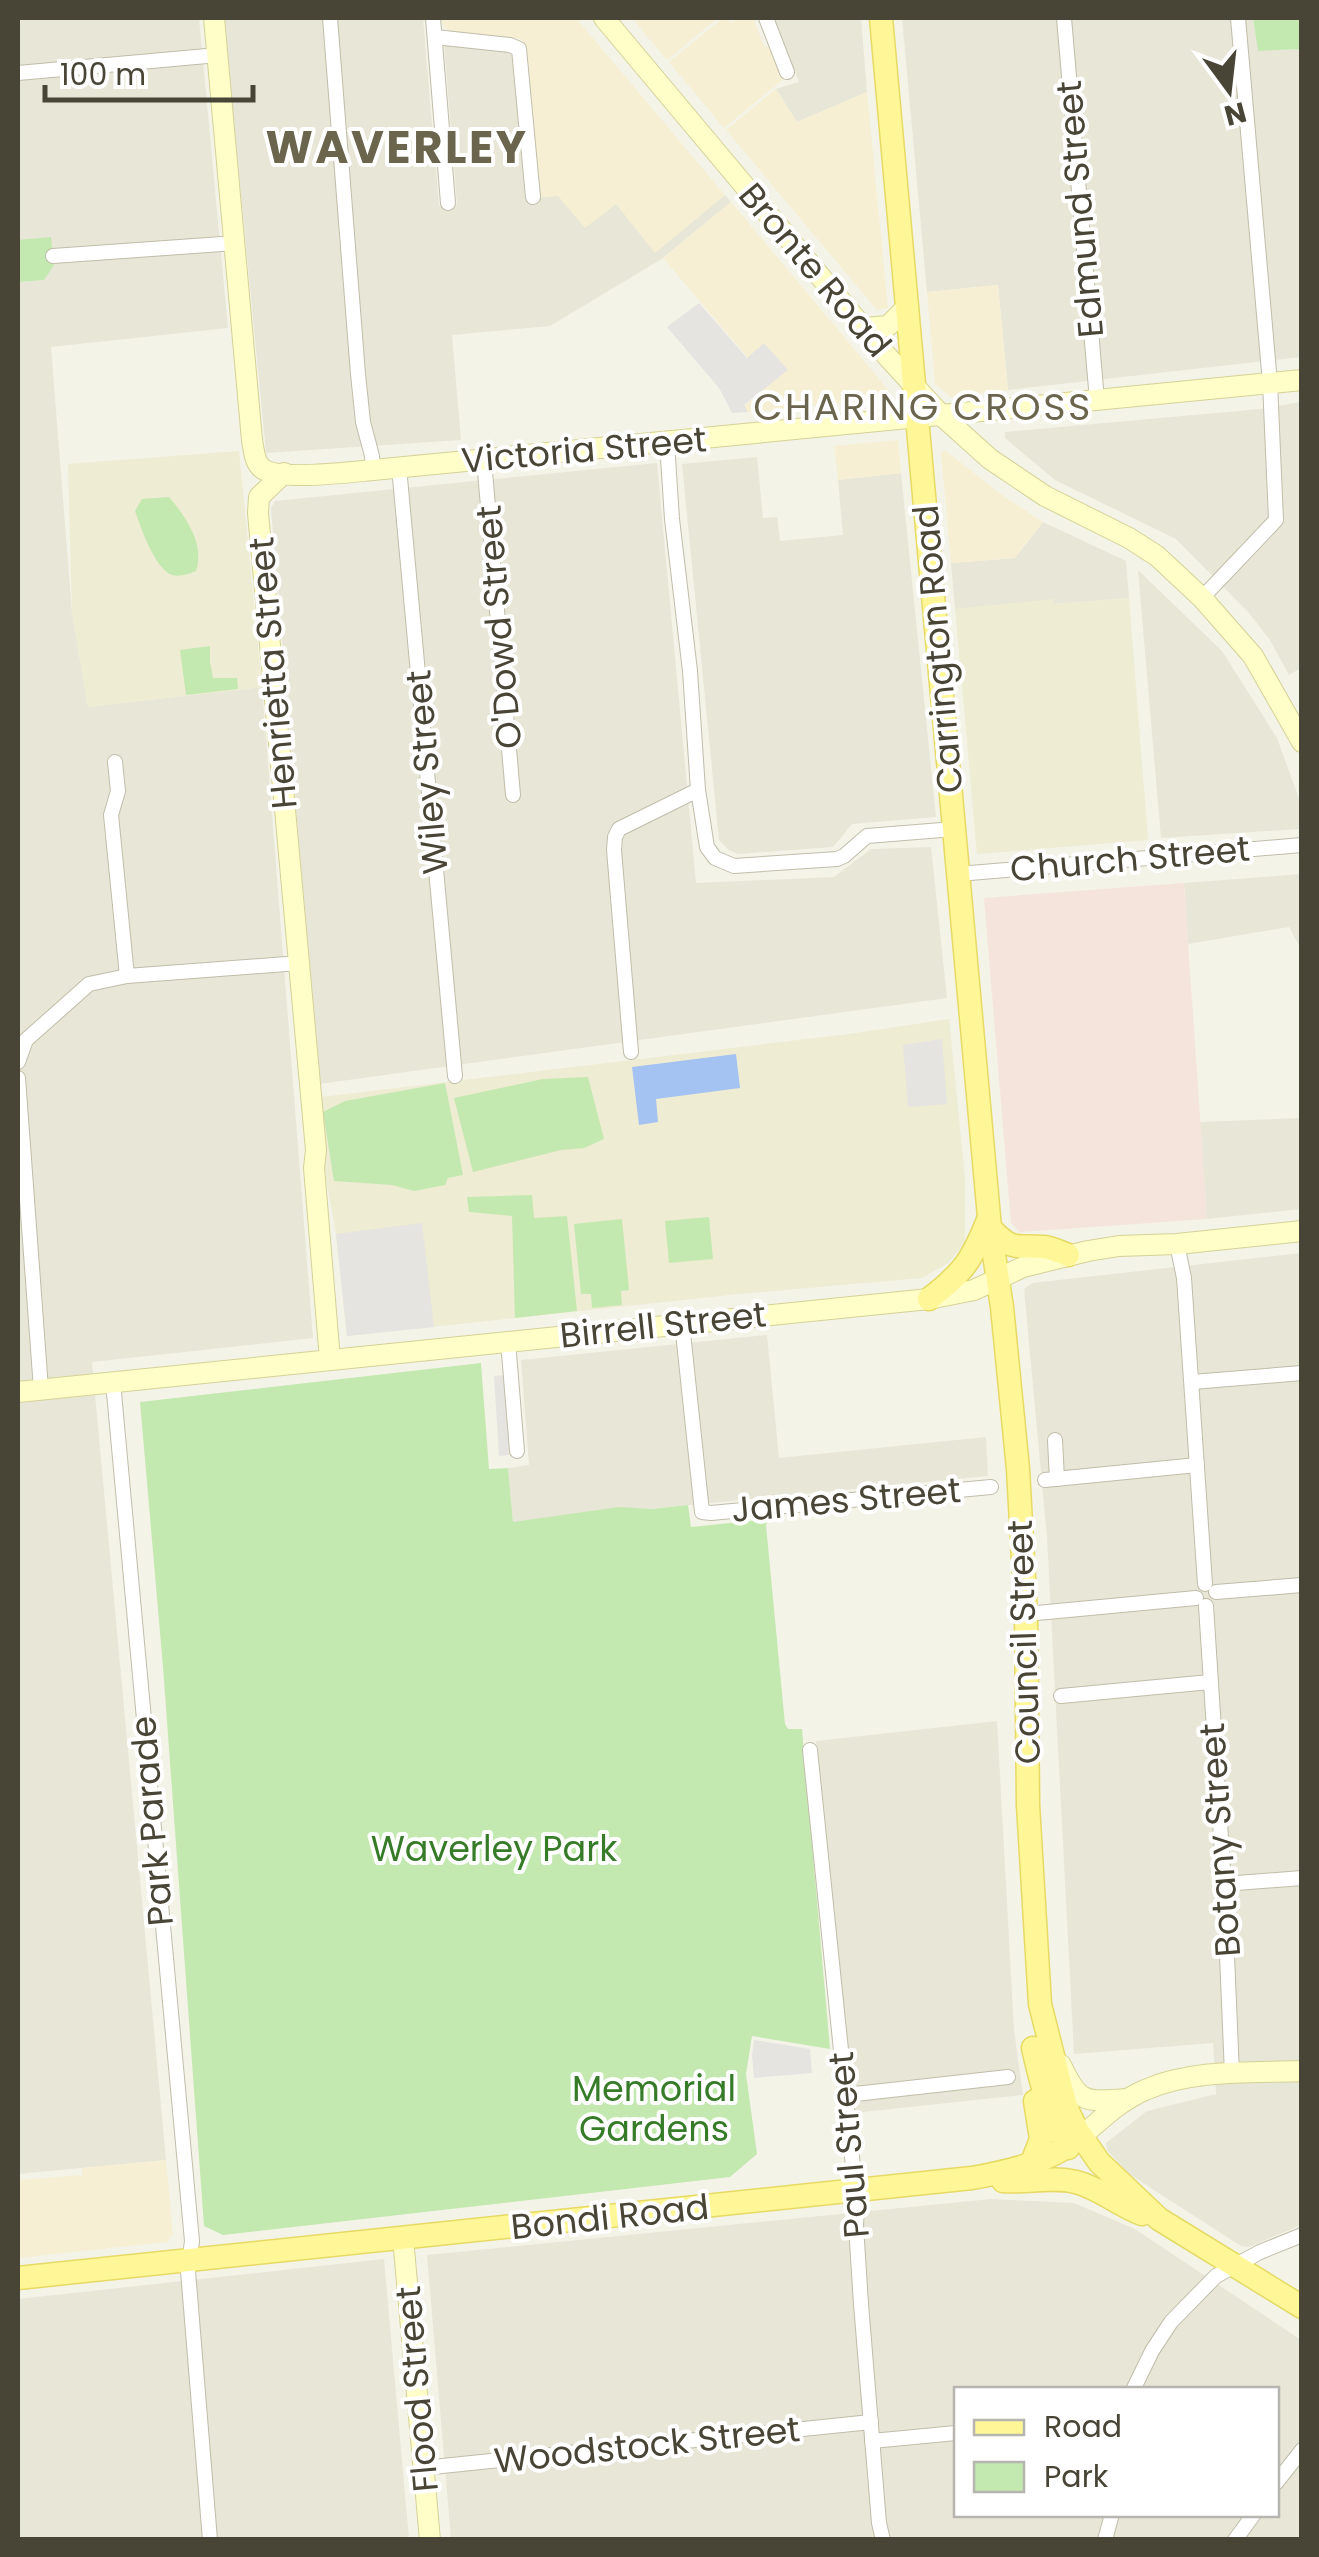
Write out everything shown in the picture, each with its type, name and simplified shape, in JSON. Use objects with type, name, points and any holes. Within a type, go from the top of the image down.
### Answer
[{"type":"main road","name":"Carrington Road","points":[[882,18],[916,388],[929,416],[954,828],[998,1280]]},
{"type":"main road","points":[[929,1299],[969,1263],[990,1222],[1009,1245],[1048,1247],[1068,1255]]},
{"type":"main road","name":"Council Street","points":[[998,1280],[1018,1469],[1026,1614],[1028,1804],[1043,2092],[1053,2119],[1074,2146]]},
{"type":"main road","points":[[1031,2164],[1041,2140],[1030,2068],[1043,2049]]},
{"type":"main road","points":[[1074,2146],[1086,2170],[1150,2216],[1302,2307]]},
{"type":"main road","name":"Bondi Road","points":[[18,2278],[972,2178],[1031,2164],[1074,2146]]},
{"type":"main road","points":[[972,2178],[1075,2182],[1124,2208],[1150,2216]]},
{"type":"street","points":[[214,18],[254,454],[263,469],[284,474]]},
{"type":"street","points":[[330,18],[358,374],[373,470]]},
{"type":"street","points":[[432,18],[448,203]]},
{"type":"street","points":[[766,18],[788,72]]},
{"type":"street","name":"Edmund Street","points":[[1064,18],[1097,400]]},
{"type":"street","points":[[1202,598],[1276,520],[1270,383],[1238,18]]},
{"type":"street","name":"Bronte Road","points":[[609,19],[916,388]]},
{"type":"street","points":[[435,37],[519,49],[533,196]]},
{"type":"street","points":[[18,72],[218,55]]},
{"type":"street","points":[[53,256],[236,243]]},
{"type":"street","points":[[864,328],[888,326],[908,306]]},
{"type":"street","name":"Victoria Street","points":[[284,474],[306,476],[484,460],[1302,380]]},
{"type":"street","points":[[929,416],[1045,496],[1157,556],[1202,598],[1253,656],[1302,742]]},
{"type":"street","points":[[667,443],[706,847],[715,858],[734,866],[838,859],[868,836],[954,828]]},
{"type":"street","name":"O'Dowd Street","points":[[484,460],[513,794]]},
{"type":"street","name":"Wiley Street","points":[[399,467],[455,1076]]},
{"type":"street","name":"Henrietta Street","points":[[284,474],[259,497],[258,513],[316,1150],[314,1168],[330,1360]]},
{"type":"street","points":[[115,762],[118,791],[111,816],[127,976]]},
{"type":"street","points":[[630,1052],[615,837],[619,828],[698,790]]},
{"type":"street","name":"Church Street","points":[[958,874],[1302,844]]},
{"type":"street","points":[[18,1062],[26,1040],[89,984],[127,976],[299,963]]},
{"type":"street","points":[[18,1078],[41,1390]]},
{"type":"street","name":"Birrell Street","points":[[18,1392],[954,1296],[1023,1267],[1068,1255],[1119,1246],[1302,1231]]},
{"type":"street","points":[[1177,1244],[1184,1278],[1197,1466],[1211,1588]]},
{"type":"street","name":"James Street","points":[[682,1323],[702,1512],[990,1487]]},
{"type":"street","points":[[508,1341],[518,1451]]},
{"type":"street","points":[[1192,1382],[1302,1373]]},
{"type":"street","name":"Park Parade","points":[[113,1382],[192,2241],[188,2271],[210,2540]]},
{"type":"street","points":[[1054,1440],[1051,1479],[1197,1466]]},
{"type":"street","points":[[1026,1614],[1201,1602],[1200,1586],[1302,1585]]},
{"type":"street","name":"Botany Street","points":[[1201,1602],[1224,1884],[1232,2074]]},
{"type":"street","points":[[1061,1696],[1210,1682]]},
{"type":"street","name":"Paul Street","points":[[810,1750],[856,2191],[870,2422],[883,2540]]},
{"type":"street","points":[[1224,1884],[1302,1878]]},
{"type":"street","points":[[1043,2049],[1082,2098],[1128,2099]]},
{"type":"street","points":[[1074,2146],[1128,2099],[1162,2084],[1232,2074],[1302,2071]]},
{"type":"street","points":[[846,2094],[1008,2077]]},
{"type":"street","points":[[1134,2387],[1171,2322],[1216,2276],[1302,2234]]},
{"type":"street","name":"Flood Street","points":[[403,2238],[430,2540]]},
{"type":"street","name":"Woodstock Street","points":[[423,2468],[870,2422]]},
{"type":"street","points":[[872,2440],[954,2434]]},
{"type":"street","points":[[1279,2480],[1302,2450]]},
{"type":"street","points":[[1235,2540],[1252,2517]]},
{"type":"shaded area","points":[[18,18],[199,18],[228,328],[51,347],[72,613],[88,707],[262,687],[313,1338],[92,1362],[166,2160],[18,2174],[18,282],[44,280],[18,240]]},
{"type":"shaded area","points":[[224,18],[423,18],[439,206],[457,204],[444,43],[513,51],[558,196],[616,204],[655,252],[725,195],[731,202],[660,260],[550,326],[452,335],[461,440],[266,453]]},
{"type":"shaded area","points":[[441,18],[576,18],[725,195],[655,253],[616,204],[585,228],[558,196],[535,198],[522,39],[448,31]]},
{"type":"shaded area","points":[[632,18],[718,18],[667,60]]},
{"type":"shaded area","points":[[723,18],[731,23],[738,18],[753,18],[765,48],[770,44],[784,79],[724,128],[669,62]]},
{"type":"shaded area","points":[[774,18],[861,18],[867,92],[797,122],[776,89],[799,82]]},
{"type":"shaded area","points":[[902,18],[1253,18],[1258,50],[1301,51],[1301,357],[1008,390],[998,285],[927,292]]},
{"type":"shaded area","points":[[776,89],[797,122],[867,92],[888,308],[877,310],[726,130]]},
{"type":"shaded area","points":[[731,202],[891,393],[890,399],[748,412],[744,406],[788,369],[748,358],[663,258]]},
{"type":"shaded area","points":[[998,285],[1008,390],[951,397],[935,384],[927,292]]},
{"type":"shaded area","points":[[699,303],[747,358],[764,343],[788,370],[744,405],[748,412],[732,413],[719,388],[667,327]]},
{"type":"shaded area","points":[[1301,402],[1301,668],[1289,675],[1270,640],[1249,613],[1176,539],[1055,480],[1005,438],[1005,432]]},
{"type":"shaded area","points":[[898,440],[901,473],[838,480],[834,446]]},
{"type":"shaded area","points":[[945,450],[1043,522],[1015,558],[951,563],[941,453]]},
{"type":"shaded area","points":[[239,451],[262,687],[88,707],[72,613],[68,464]]},
{"type":"shaded area","points":[[757,457],[763,518],[777,517],[780,541],[843,535],[838,480],[901,473],[936,817],[852,824],[833,847],[738,854],[719,840],[682,464]]},
{"type":"shaded area","points":[[657,463],[696,883],[834,877],[871,849],[931,847],[947,998],[319,1084],[271,508],[275,501]]},
{"type":"shaded area","points":[[1043,522],[1126,561],[1129,598],[955,609],[951,563],[1015,558]]},
{"type":"shaded area","points":[[1138,570],[1222,651],[1277,738],[1301,804],[1301,829],[1161,838]]},
{"type":"shaded area","points":[[1129,598],[1148,840],[977,854],[955,609],[1053,599],[1054,604]]},
{"type":"shaded area","points":[[1301,874],[1301,949],[1289,927],[1188,944],[1184,883]]},
{"type":"shaded area","points":[[1184,883],[1207,1219],[1020,1232],[1011,1223],[984,898]]},
{"type":"shaded area","points":[[949,1019],[965,1179],[965,1242],[948,1263],[922,1278],[347,1336],[336,1234],[312,1098]]},
{"type":"shaded area","points":[[942,1039],[947,1104],[908,1107],[903,1045]]},
{"type":"shaded area","points":[[1301,1118],[1301,1209],[1207,1219],[1200,1122]]},
{"type":"shaded area","points":[[422,1223],[434,1327],[347,1336],[336,1234]]},
{"type":"shaded area","points":[[1301,1253],[1301,2225],[1249,2247],[1241,2246],[1129,2174],[1107,2150],[1106,2143],[1147,2111],[1216,2094],[1213,2043],[1074,2054],[1047,1537],[1024,1289],[1032,1283]]},
{"type":"shaded area","points":[[767,1335],[779,1458],[986,1437],[988,1476],[513,1522],[508,1468],[529,1465],[521,1360]]},
{"type":"shaded area","points":[[505,1375],[509,1455],[499,1456],[494,1376]]},
{"type":"shaded area","points":[[997,1721],[1014,2030],[1023,2095],[854,2113],[816,1741]]},
{"type":"shaded area","points":[[754,2040],[810,2049],[812,2073],[754,2078]]},
{"type":"shaded area","points":[[166,2160],[173,2235],[167,2242],[18,2258],[18,2180],[82,2175],[82,2168]]},
{"type":"shaded area","points":[[991,2199],[1074,2203],[1135,2229],[1301,2340],[1301,2539],[451,2539],[427,2255]]},
{"type":"shaded area","points":[[384,2259],[409,2539],[18,2539],[18,2299]]},
{"type":"green space","points":[[1253,18],[1301,18],[1301,51],[1258,51]]},
{"type":"green space","points":[[51,237],[54,265],[44,280],[18,282],[18,240]]},
{"type":"green space","points":[[169,497],[187,522],[198,551],[196,571],[184,575],[172,575],[160,565],[135,511],[142,499]]},
{"type":"green space","points":[[210,646],[213,678],[237,678],[238,689],[186,695],[180,650]]},
{"type":"green space","points":[[588,1077],[604,1139],[584,1148],[473,1172],[454,1098],[543,1079]]},
{"type":"green space","points":[[445,1083],[463,1175],[448,1178],[445,1185],[414,1191],[392,1185],[334,1181],[323,1112],[345,1101]]},
{"type":"green space","points":[[532,1195],[534,1218],[567,1216],[577,1311],[515,1318],[512,1216],[469,1212],[467,1197]]},
{"type":"green space","points":[[709,1217],[713,1259],[669,1263],[665,1221]]},
{"type":"green space","points":[[622,1219],[629,1290],[621,1291],[622,1305],[592,1308],[591,1294],[581,1294],[574,1224]]},
{"type":"green space","name":"Waverley Park","points":[[481,1363],[489,1469],[508,1468],[513,1522],[619,1507],[688,1505],[691,1527],[769,1519],[766,1525],[785,1724],[788,1729],[802,1729],[830,2049],[752,2036],[746,2074],[757,2154],[730,2177],[223,2235],[204,2226],[140,1402]]},
{"type":"water","points":[[736,1054],[740,1088],[656,1099],[658,1122],[639,1125],[632,1067]]},
{"type":"district","name":"WAVERLEY","points":[[397,147]]},
{"type":"district","name":"CHARING CROSS","points":[[923,407]]},
{"type":"park label","name":"Memorial Gardens","points":[[654,2109]]}]
